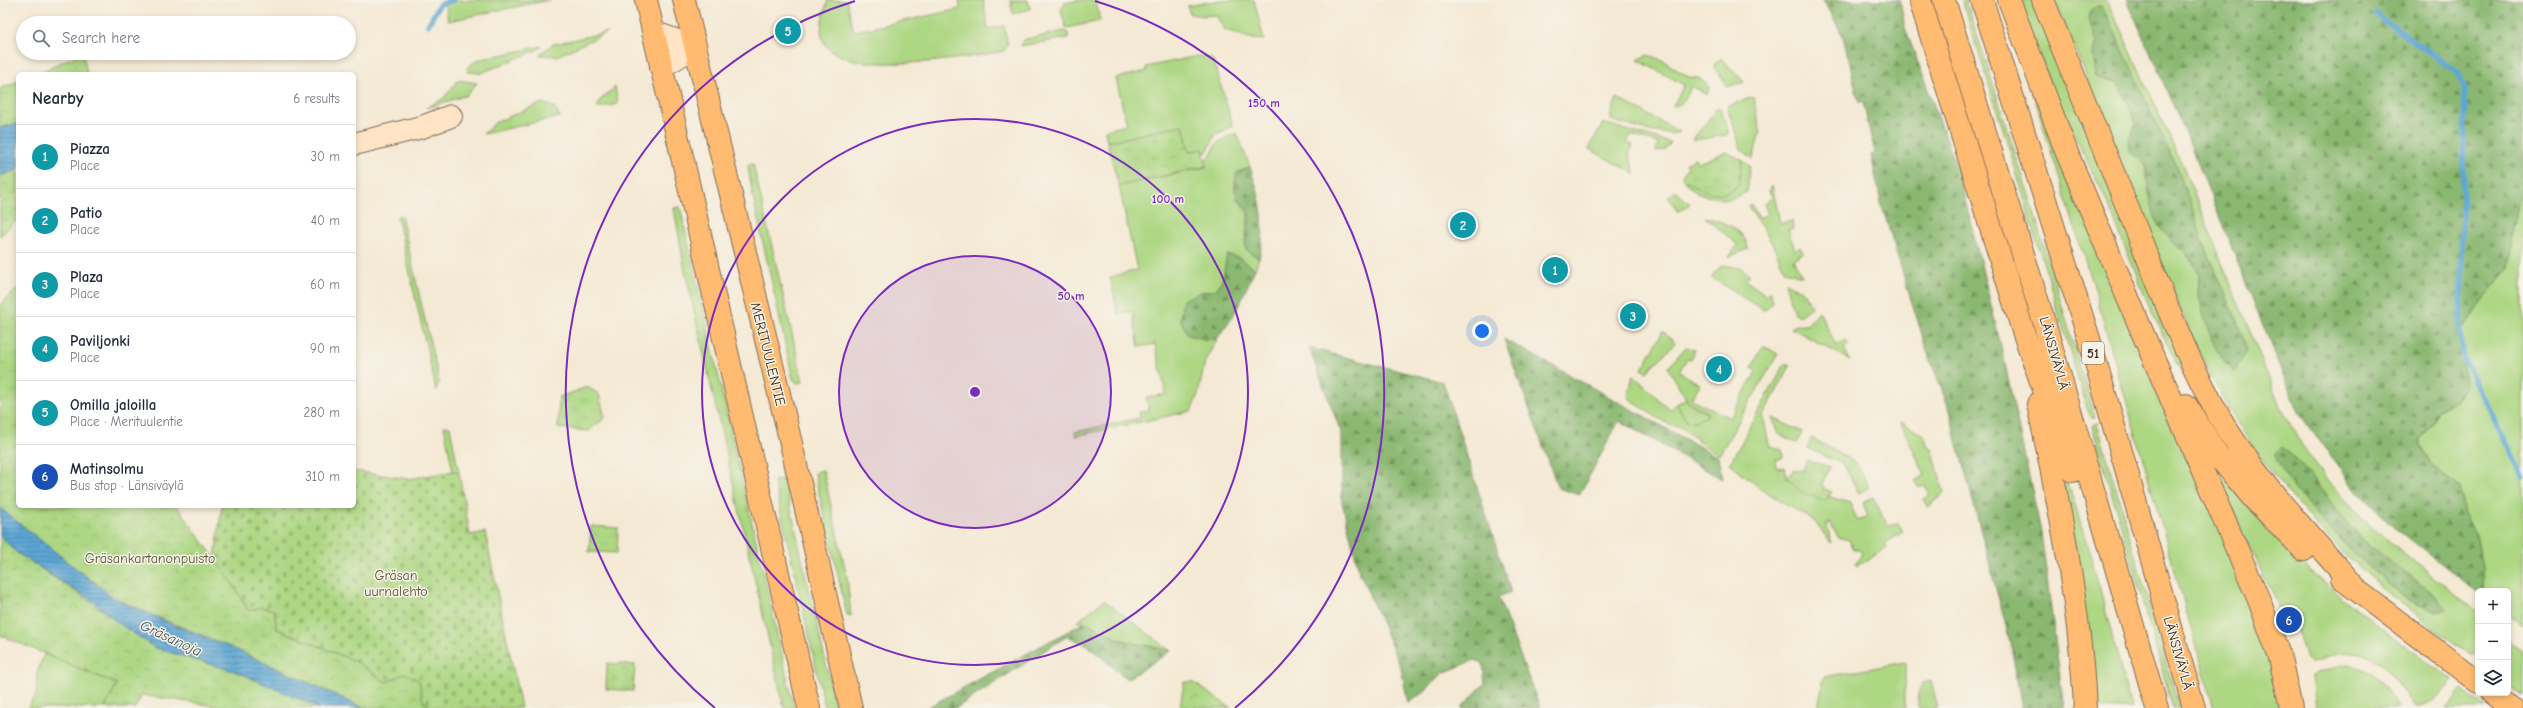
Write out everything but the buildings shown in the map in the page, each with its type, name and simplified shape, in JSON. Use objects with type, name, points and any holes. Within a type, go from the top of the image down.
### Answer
[{"type":"main road","points":[[646,0],[809,708]]},
{"type":"main road","name":"MERITUULENTIE","points":[[684,0],[790,439],[851,708]]},
{"type":"main road","points":[[1920,0],[2023,331],[2061,435],[2087,513],[2114,608],[2147,674]]},
{"type":"main road","name":"LÄNSIVÄYLÄ","points":[[1944,0],[2045,324],[2157,708]]},
{"type":"main road","name":"LÄNSIVÄYLÄ","points":[[1982,0],[2090,342],[2194,708]]},
{"type":"main road","points":[[2009,0],[2067,152],[2146,341],[2259,600],[2280,658],[2291,708]]},
{"type":"main road","points":[[2043,0],[2168,308],[2196,372],[2220,417],[2250,463],[2281,504],[2355,587]]},
{"type":"main road","points":[[653,32],[694,46]]},
{"type":"main road","points":[[661,66],[694,46]]},
{"type":"main road","points":[[356,144],[422,127],[451,116]]},
{"type":"main road","points":[[2023,331],[2058,502],[2072,587],[2085,708]]},
{"type":"main road","points":[[2146,341],[2217,455],[2253,498],[2317,562],[2355,587],[2475,680]]},
{"type":"main road","points":[[2496,696],[2511,708]]},
{"type":"green space","points":[[445,0],[549,0],[448,21]]},
{"type":"green space","points":[[828,0],[847,1],[853,29],[856,31],[960,9],[959,0],[983,0],[988,29],[1004,26],[1008,45],[1004,51],[938,61],[882,63],[857,60],[837,54],[825,44],[821,28]]},
{"type":"green space","points":[[1010,0],[1028,0],[1030,9],[1013,14]]},
{"type":"green space","points":[[1079,0],[1096,0],[1100,21],[1066,28],[1061,10],[1065,3]]},
{"type":"green space","points":[[1220,0],[1254,0],[1264,40],[1253,39],[1225,30],[1216,15],[1203,16],[1190,14],[1187,6]]},
{"type":"green space","points":[[1823,0],[1900,0],[1905,28],[1957,167],[2001,346],[2041,532],[2064,708],[2022,708],[2011,645],[1947,403],[1928,354],[1881,203],[1871,155],[1875,154],[1863,102],[1859,103],[1843,36]]},
{"type":"green space","points":[[1962,0],[1966,0],[2030,199],[2095,417],[2090,418],[2009,148]]},
{"type":"green space","points":[[2018,0],[2035,0],[2216,432],[2183,376],[2151,311],[2104,195],[2055,95]]},
{"type":"green space","points":[[2055,0],[2107,0],[2182,164],[2280,406],[2303,447],[2332,485],[2368,524],[2475,611],[2475,654],[2470,654],[2439,632],[2380,585],[2325,534],[2300,507],[2253,447],[2222,397],[2196,344]],"holes":[[[2098,42],[2189,199],[2202,239],[2240,328],[2218,352],[2198,292],[2199,273],[2184,250],[2160,228],[2148,188],[2145,164],[2130,151],[2129,141],[2136,123],[2119,83],[2107,81],[2093,53]],[[2282,447],[2312,479],[2338,514],[2358,535],[2426,589],[2447,609],[2437,612],[2416,605],[2352,550],[2326,523]]]},
{"type":"green space","points":[[2127,0],[2523,0],[2523,181],[2512,234],[2509,267],[2460,332],[2465,387],[2456,399],[2437,411],[2435,420],[2419,442],[2427,457],[2436,469],[2446,479],[2461,488],[2463,512],[2476,535],[2483,569],[2483,588],[2475,588],[2475,590],[2392,525],[2352,485],[2298,412],[2186,134]]},
{"type":"green space","points":[[2095,6],[2100,6],[2108,17],[2168,149],[2189,199],[2202,239],[2240,328],[2247,351],[2234,372],[2227,366],[2221,357],[2211,336],[2203,314],[2199,294],[2199,274],[2195,265],[2191,259],[2161,229],[2155,217],[2150,198],[2145,164],[2130,151],[2129,141],[2136,123],[2119,83],[2096,77],[2093,53],[2098,42],[2089,19],[2091,10]]},
{"type":"green space","points":[[1065,31],[1068,33],[1068,38],[1021,46],[1023,40]]},
{"type":"green space","points":[[608,32],[557,56],[539,55],[553,44]]},
{"type":"green space","points":[[542,46],[535,51],[481,73],[467,72],[468,67],[477,60]]},
{"type":"green space","points":[[1647,55],[1662,60],[1688,77],[1699,78],[1710,87],[1707,94],[1691,86],[1683,102],[1677,106],[1673,106],[1684,85],[1638,60]]},
{"type":"green space","points":[[1198,56],[1211,58],[1214,62],[1233,126],[1216,134],[1207,152],[1204,153],[1203,149],[1189,152],[1183,125],[1107,142],[1105,130],[1127,125],[1116,78],[1147,71],[1146,67]]},
{"type":"green space","points":[[1721,58],[1744,82],[1726,87],[1714,65]]},
{"type":"green space","points":[[67,60],[84,60],[87,72],[40,72]]},
{"type":"green space","points":[[2028,77],[2267,638],[2282,708],[2214,708],[2098,302]]},
{"type":"green space","points":[[458,80],[477,83],[467,95],[426,108],[444,98]]},
{"type":"green space","points":[[16,82],[16,221],[0,236],[0,89]]},
{"type":"green space","points":[[615,87],[618,104],[597,108],[600,100]]},
{"type":"green space","points":[[1753,97],[1761,134],[1759,135],[1753,159],[1741,149],[1727,106]]},
{"type":"green space","points":[[1617,98],[1680,132],[1656,132],[1636,128],[1611,120],[1611,114]]},
{"type":"green space","points":[[542,103],[554,107],[560,117],[483,134],[496,122]]},
{"type":"green space","points":[[1718,107],[1721,109],[1728,131],[1727,135],[1694,140],[1694,138]]},
{"type":"green space","points":[[1603,123],[1671,143],[1664,150],[1656,152],[1658,143],[1630,135],[1627,144],[1633,145],[1629,154],[1635,174],[1589,149]]},
{"type":"green space","points":[[1183,125],[1189,152],[1203,149],[1207,166],[1119,186],[1107,142]]},
{"type":"green space","points":[[1237,133],[1250,167],[1237,173],[1237,199],[1243,205],[1248,217],[1245,242],[1246,250],[1259,258],[1255,269],[1237,257],[1227,255],[1223,278],[1216,290],[1201,292],[1204,339],[1217,339],[1205,361],[1198,395],[1191,411],[1076,436],[1075,432],[1140,418],[1139,412],[1149,410],[1146,398],[1166,394],[1155,344],[1139,347],[1132,311],[1118,314],[1110,277],[1137,270],[1119,186],[1207,167],[1205,159],[1211,155],[1215,146],[1229,136]]},
{"type":"green space","points":[[1726,152],[1742,160],[1738,186],[1726,193],[1719,194],[1701,189],[1690,183],[1682,176],[1688,166],[1686,163],[1695,158],[1698,163]]},
{"type":"green space","points":[[1742,160],[1750,166],[1747,192],[1728,200],[1698,194],[1685,183],[1686,181],[1712,192],[1741,166]]},
{"type":"green space","points":[[753,164],[803,382],[797,383],[793,379],[752,192],[748,165]]},
{"type":"green space","points":[[1250,167],[1262,212],[1263,234],[1259,258],[1246,250],[1249,222],[1248,212],[1235,191],[1237,173]]},
{"type":"green space","points":[[2523,181],[2523,625],[2511,616],[2511,588],[2483,588],[2483,569],[2476,535],[2463,512],[2461,488],[2446,478],[2431,463],[2419,442],[2435,420],[2437,411],[2456,399],[2465,387],[2460,332],[2509,267],[2512,234]]},
{"type":"green space","points":[[1772,185],[1780,223],[1792,221],[1793,228],[1788,230],[1795,250],[1800,247],[1803,253],[1793,259],[1802,276],[1785,271],[1772,243],[1748,206],[1751,204],[1759,218],[1768,214],[1764,203],[1772,198],[1769,191]]},
{"type":"green space","points":[[1676,191],[1690,204],[1678,212],[1668,197]]},
{"type":"green space","points":[[680,207],[794,708],[784,708],[685,271],[674,208]]},
{"type":"green space","points":[[401,215],[439,381],[436,390],[397,216]]},
{"type":"green space","points":[[1705,217],[1719,221],[1738,231],[1743,236],[1748,249],[1729,257],[1738,245]]},
{"type":"green space","points":[[1227,255],[1237,257],[1255,269],[1236,311],[1217,339],[1204,339],[1188,335],[1180,319],[1183,300],[1201,292],[1216,290],[1223,278]]},
{"type":"green space","points":[[1722,265],[1741,268],[1750,275],[1745,280],[1766,295],[1771,291],[1772,304],[1763,310],[1711,277]]},
{"type":"green space","points":[[1785,283],[1801,290],[1812,306],[1799,316],[1794,313]]},
{"type":"green space","name":"Gräsankartanonpuisto","points":[[16,290],[16,508],[178,508],[229,578],[249,611],[261,607],[274,610],[277,629],[357,662],[386,682],[405,673],[419,681],[423,702],[434,708],[364,708],[228,646],[126,604],[79,571],[0,508],[0,305]]},
{"type":"green space","points":[[1819,311],[1836,345],[1846,340],[1849,345],[1844,348],[1850,360],[1791,328],[1799,324],[1807,325]]},
{"type":"green space","points":[[1663,331],[1675,343],[1647,372],[1642,369]]},
{"type":"green space","points":[[1504,339],[1718,457],[1722,479],[1619,421],[1579,495],[1558,488]]},
{"type":"green space","points":[[1763,346],[1778,354],[1719,455],[1697,441],[1697,437],[1691,435],[1678,426],[1661,420],[1628,397],[1633,375],[1669,409],[1677,404],[1688,423],[1708,413],[1688,402],[1668,367],[1686,347],[1695,350],[1690,359],[1687,358],[1679,372],[1700,384],[1691,399],[1730,418],[1757,370],[1752,367]]},
{"type":"green space","points":[[1309,348],[1443,382],[1511,592],[1498,597],[1540,708],[1461,708],[1485,683],[1483,663],[1475,660],[1443,673],[1424,692],[1408,703],[1401,668],[1359,571],[1342,502],[1342,435]]},
{"type":"green space","points":[[1785,364],[1790,366],[1763,416],[1769,445],[1782,450],[1783,458],[1775,460],[1776,468],[1785,467],[1787,478],[1825,501],[1827,496],[1850,503],[1857,521],[1868,517],[1863,502],[1873,497],[1888,526],[1899,524],[1903,532],[1885,543],[1887,548],[1857,566],[1855,564],[1862,554],[1861,551],[1854,549],[1849,540],[1838,537],[1830,523],[1826,524],[1830,533],[1831,543],[1814,521],[1760,488],[1730,463]]},
{"type":"green space","points":[[587,387],[599,394],[605,418],[589,431],[558,428],[559,397]]},
{"type":"green space","points":[[1686,398],[1688,402],[1708,414],[1706,417],[1688,423],[1677,404]]},
{"type":"green space","points":[[1773,418],[1802,432],[1797,443],[1777,433]]},
{"type":"green space","points":[[1900,422],[1924,435],[1928,447],[1932,448],[1944,492],[1929,508],[1924,499],[1930,495],[1925,485],[1919,488],[1915,481],[1925,475]]},
{"type":"green space","points":[[2097,423],[2179,708],[2173,708],[2092,425]]},
{"type":"green space","points":[[444,426],[450,427],[459,473],[453,471]]},
{"type":"green space","points":[[1812,438],[1856,463],[1869,487],[1859,493],[1843,464],[1807,448]]},
{"type":"green space","points":[[2282,447],[2293,456],[2312,477],[2366,544],[2437,598],[2447,609],[2431,610],[2415,604],[2358,557],[2314,512],[2296,490],[2282,469],[2275,453]]},
{"type":"green space","points":[[1807,460],[1830,467],[1823,483],[1824,489],[1832,492],[1825,501],[1802,493],[1787,478],[1794,469],[1797,471],[1803,470]]},
{"type":"green space","points":[[2208,461],[2298,560],[2356,609],[2453,681],[2430,702],[2420,707],[2414,707],[2386,668],[2367,655],[2356,652],[2343,653],[2310,662],[2306,658],[2291,612],[2282,614]]},
{"type":"green space","points":[[823,470],[847,577],[851,616],[847,615],[817,485],[815,472]]},
{"type":"green space","name":"Gräsan uurnalehto","points":[[356,471],[409,479],[453,471],[459,473],[470,535],[485,532],[521,708],[434,708],[423,702],[419,681],[386,682],[357,662],[277,629],[261,607],[249,611],[215,558],[222,508],[356,508]]},
{"type":"green space","points":[[784,479],[836,708],[825,708],[774,481]]},
{"type":"green space","points":[[2065,482],[2068,483],[2094,567],[2131,708],[2095,708],[2064,486]]},
{"type":"green space","points":[[591,526],[618,528],[617,553],[589,552]]},
{"type":"green space","points":[[0,535],[27,559],[88,600],[117,622],[299,698],[319,708],[231,708],[142,695],[135,708],[105,708],[117,684],[0,635]]},
{"type":"green space","points":[[1104,600],[1171,651],[1121,640],[1085,622],[1077,622]]},
{"type":"green space","points":[[1085,622],[1121,640],[1171,651],[1127,679],[1087,645],[1067,636],[956,708],[926,708]]},
{"type":"green space","points":[[2511,642],[2523,650],[2523,696],[2511,687]]},
{"type":"green space","points":[[44,654],[117,684],[105,708],[27,708],[36,695],[37,673]]},
{"type":"green space","points":[[1905,662],[1905,708],[1818,708],[1824,677]]},
{"type":"green space","points":[[607,663],[635,665],[633,691],[606,689]]},
{"type":"green space","points":[[2346,665],[2364,669],[2378,679],[2384,685],[2399,708],[2316,708],[2312,677],[2317,672]]},
{"type":"green space","points":[[1931,681],[1938,708],[1918,708],[1918,693],[1922,683]]},
{"type":"green space","points":[[1184,682],[1193,682],[1231,708],[1180,708]]},
{"type":"green space","points":[[2462,689],[2483,706],[2486,708],[2446,708]]},
{"type":"water","points":[[16,124],[16,171],[0,176],[0,128]]},
{"type":"water","name":"Gräsanoja","points":[[0,508],[112,597],[169,623],[228,646],[364,708],[319,708],[240,673],[155,648],[117,622],[94,602],[17,553],[0,535]]},
{"type":"waterway","points":[[428,25],[439,5],[453,0]]},
{"type":"waterway","points":[[2375,14],[2457,72],[2465,87],[2460,332],[2464,359],[2523,477]]},
{"type":"place","name":"Omilla jaloilla","points":[[788,31]]},
{"type":"place","name":"Patio","points":[[1463,225]]},
{"type":"place","name":"Piazza","points":[[1555,270]]},
{"type":"place","name":"Plaza","points":[[1633,316]]},
{"type":"place","name":"Paviljonki","points":[[1719,369]]},
{"type":"place","name":"Matinsolmu","points":[[2289,620]]}]
